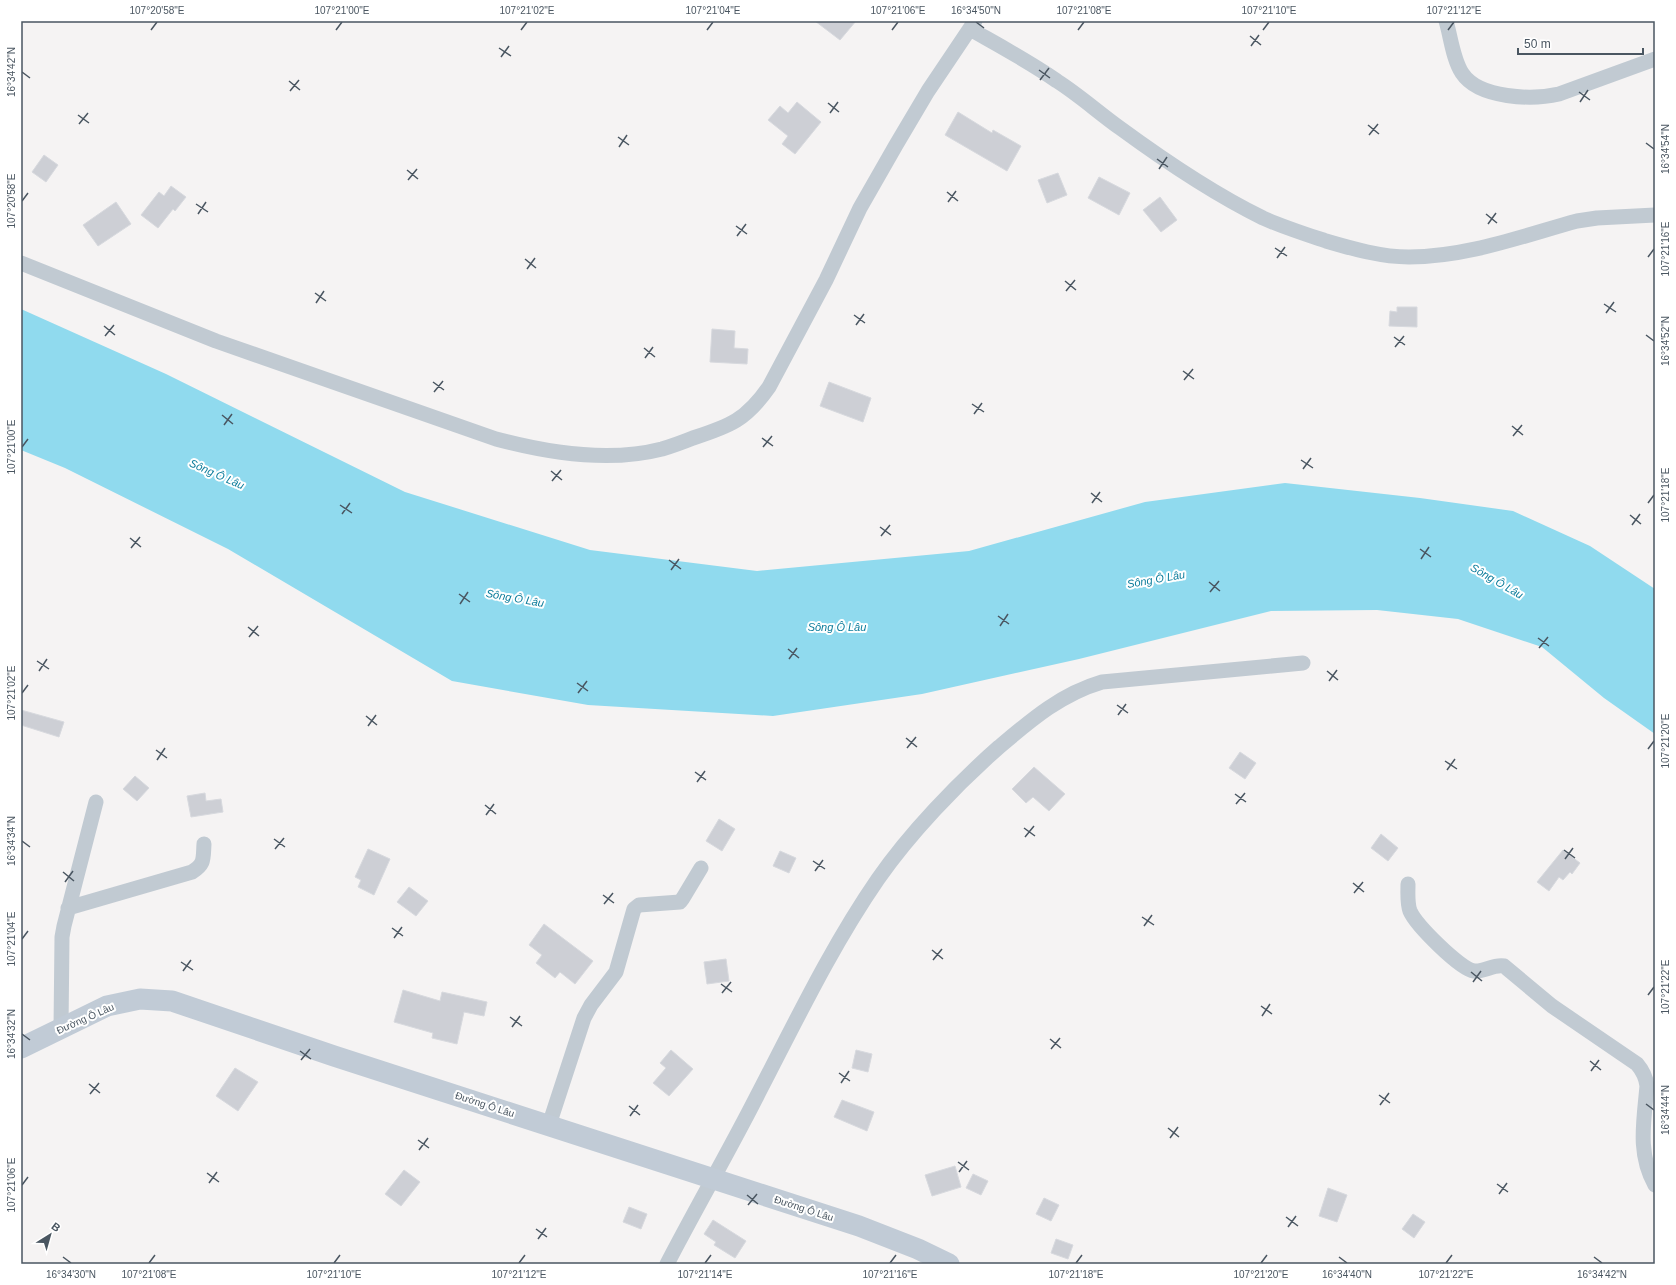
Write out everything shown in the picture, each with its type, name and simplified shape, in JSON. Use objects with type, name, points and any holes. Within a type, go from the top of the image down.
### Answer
[{"type":"main road","name":"Đường Ô Lâu","points":[[21,1048],[107,1006],[140,998],[172,1001],[334,1056],[859,1226],[918,1249],[949,1264]]},
{"type":"street","points":[[1446,21],[1462,73],[1469,81],[1486,91],[1530,98],[1545,97],[1560,94],[1655,59]]},
{"type":"street","points":[[21,263],[216,341],[496,439],[535,449],[575,455],[634,454],[661,449],[718,430],[739,419],[750,411],[760,399],[769,386],[826,280],[860,208],[928,91],[973,25],[1037,67],[1159,156],[1231,201],[1264,218],[1299,232],[1340,245],[1375,253],[1401,256],[1435,256],[1458,253],[1578,221],[1597,218],[1655,215]]},
{"type":"street","points":[[667,1264],[714,1178],[823,968],[851,919],[880,877],[924,823],[960,784],[1026,724],[1063,697],[1082,688],[1102,682],[1303,663]]},
{"type":"street","points":[[61,1029],[62,937],[68,908],[96,802]]},
{"type":"street","points":[[68,908],[192,872],[200,867],[203,862],[204,844]]},
{"type":"street","points":[[549,1125],[584,1018],[591,1005],[616,972],[634,909],[639,905],[680,902],[701,868]]},
{"type":"street","points":[[1408,884],[1407,900],[1415,921],[1423,931],[1464,967],[1475,971],[1495,965],[1504,966],[1552,1006],[1637,1064],[1643,1071],[1647,1086],[1643,1147],[1649,1174],[1655,1185]]},
{"type":"water","name":"Sông Ô Lâu","points":[[21,309],[166,374],[405,492],[590,550],[757,571],[969,551],[1145,502],[1285,483],[1420,498],[1513,511],[1590,546],[1655,589],[1655,734],[1604,698],[1542,647],[1458,619],[1377,610],[1271,611],[1079,659],[922,694],[773,716],[588,705],[452,681],[228,549],[65,468],[21,450]]},
{"type":"building","points":[[815,21],[856,21],[840,40]]},
{"type":"building","points":[[797,102],[821,122],[795,154],[782,144],[788,136],[768,120],[780,106],[788,113]]},
{"type":"building","points":[[958,112],[992,133],[993,130],[1021,146],[1007,171],[945,135]]},
{"type":"building","points":[[44,155],[58,165],[46,182],[32,172]]},
{"type":"building","points":[[1058,173],[1067,195],[1047,203],[1038,180]]},
{"type":"building","points":[[1099,177],[1130,193],[1119,215],[1088,198]]},
{"type":"building","points":[[171,186],[186,197],[175,211],[173,209],[158,228],[141,215],[159,192],[164,196]]},
{"type":"building","points":[[1160,197],[1177,220],[1161,232],[1143,210]]},
{"type":"building","points":[[116,202],[131,224],[98,246],[83,225]]},
{"type":"building","points":[[1397,307],[1417,307],[1417,327],[1389,326],[1390,311],[1397,312]]},
{"type":"building","points":[[712,329],[735,331],[734,348],[748,349],[747,364],[710,362]]},
{"type":"building","points":[[829,382],[871,398],[863,422],[820,406]]},
{"type":"building","points":[[21,710],[64,722],[59,737],[21,725]]},
{"type":"building","points":[[1240,752],[1256,763],[1245,779],[1229,768]]},
{"type":"building","points":[[1034,767],[1065,794],[1049,811],[1033,797],[1026,803],[1012,789]]},
{"type":"building","points":[[135,776],[149,788],[137,801],[123,789]]},
{"type":"building","points":[[205,793],[206,801],[221,799],[223,812],[191,817],[187,796]]},
{"type":"building","points":[[719,819],[735,829],[722,851],[706,841]]},
{"type":"building","points":[[1381,834],[1398,848],[1388,861],[1371,848]]},
{"type":"building","points":[[368,849],[390,859],[374,895],[358,887],[361,880],[355,877]]},
{"type":"building","points":[[1563,850],[1580,863],[1572,874],[1570,872],[1563,880],[1559,877],[1549,891],[1537,882]]},
{"type":"building","points":[[780,851],[796,858],[789,873],[773,866]]},
{"type":"building","points":[[409,887],[428,901],[416,916],[397,902]]},
{"type":"building","points":[[544,924],[593,961],[575,984],[560,972],[555,978],[536,963],[542,955],[529,945]]},
{"type":"building","points":[[726,959],[729,981],[707,984],[704,962]]},
{"type":"building","points":[[403,990],[440,1001],[442,992],[487,1002],[484,1016],[464,1012],[457,1044],[432,1038],[433,1033],[394,1022]]},
{"type":"building","points":[[671,1050],[693,1069],[669,1096],[653,1083],[666,1068],[660,1063]]},
{"type":"building","points":[[856,1050],[872,1054],[868,1072],[852,1068]]},
{"type":"building","points":[[235,1068],[258,1082],[238,1111],[216,1096]]},
{"type":"building","points":[[842,1100],[874,1112],[867,1131],[834,1117]]},
{"type":"building","points":[[955,1166],[961,1187],[932,1196],[925,1175]]},
{"type":"building","points":[[404,1170],[420,1182],[401,1206],[385,1194]]},
{"type":"building","points":[[973,1174],[988,1181],[981,1195],[966,1188]]},
{"type":"building","points":[[1328,1188],[1347,1195],[1337,1222],[1319,1216]]},
{"type":"building","points":[[1044,1198],[1059,1205],[1051,1221],[1036,1214]]},
{"type":"building","points":[[629,1207],[647,1214],[641,1229],[623,1222]]},
{"type":"building","points":[[1413,1214],[1425,1222],[1414,1238],[1402,1229]]},
{"type":"building","points":[[713,1220],[746,1241],[735,1258],[714,1245],[716,1242],[704,1234]]},
{"type":"building","points":[[1056,1239],[1073,1245],[1068,1259],[1051,1253]]}]
